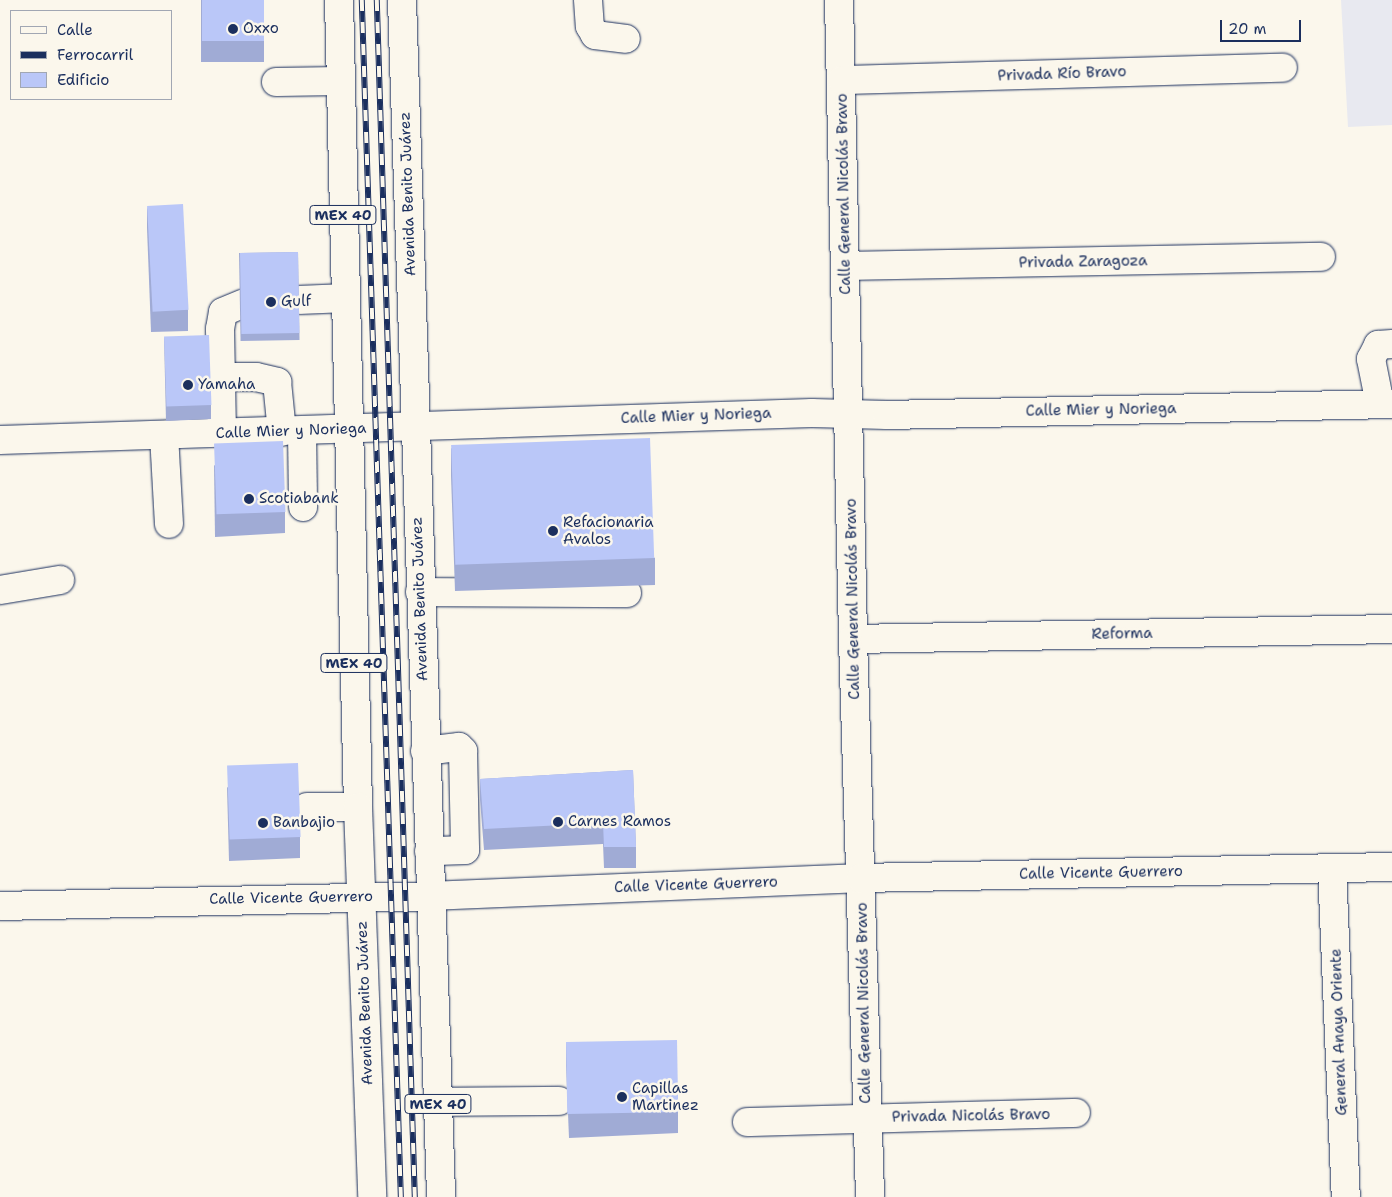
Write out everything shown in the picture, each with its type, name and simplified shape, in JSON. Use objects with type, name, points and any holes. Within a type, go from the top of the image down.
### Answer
[{"type":"street","name":"Avenida Benito Juárez","points":[[339,0],[358,807],[372,1197]]},
{"type":"street","name":"Avenida Benito Juárez","points":[[402,0],[414,426],[441,1197]]},
{"type":"street","points":[[588,0],[590,26],[595,35],[626,39]]},
{"type":"street","name":"Calle General Nicolás Bravo","points":[[839,0],[853,639],[861,878],[866,1118],[870,1197]]},
{"type":"street","name":"Privada Río Bravo","points":[[842,80],[1283,68]]},
{"type":"street","points":[[276,82],[340,81]]},
{"type":"street","name":"Privada Zaragoza","points":[[846,266],[1321,257]]},
{"type":"street","points":[[300,300],[345,298]]},
{"type":"street","points":[[222,434],[223,312],[242,304]]},
{"type":"street","points":[[1386,404],[1372,359],[1378,345],[1392,344]]},
{"type":"street","points":[[222,377],[256,377],[277,382],[292,431],[303,507]]},
{"type":"street","name":"Calle Mier y Noriega","points":[[0,440],[849,413],[1386,404]]},
{"type":"street","points":[[164,435],[169,524]]},
{"type":"street","points":[[0,590],[60,580]]},
{"type":"street","points":[[420,592],[627,593]]},
{"type":"street","name":"Reforma","points":[[853,639],[1392,629]]},
{"type":"street","points":[[425,751],[460,747],[463,751],[465,850],[429,851]]},
{"type":"street","points":[[307,807],[358,807]]},
{"type":"street","name":"Calle Vicente Guerrero","points":[[0,906],[361,896],[431,896],[861,878],[1392,867]]},
{"type":"street","name":"General Anaya Oriente","points":[[1332,868],[1346,1197]]},
{"type":"street","points":[[438,1102],[559,1100]]},
{"type":"street","name":"Privada Nicolás Bravo","points":[[747,1122],[1076,1114]]},
{"type":"shaded area","points":[[1341,0],[1392,0],[1392,125],[1348,127]]},
{"type":"building","name":"Oxxo","points":[[202,0],[264,0],[264,41],[202,41]]},
{"type":"building","points":[[183,204],[189,310],[153,312],[147,206]]},
{"type":"building","name":"Gulf","points":[[298,252],[299,333],[241,334],[240,253]]},
{"type":"building","name":"Yamaha","points":[[209,335],[211,405],[166,407],[164,337]]},
{"type":"building","name":"Refacionaria Avalos","points":[[650,438],[654,558],[455,565],[451,445]]},
{"type":"building","name":"Scotiabank","points":[[283,441],[285,512],[217,514],[214,443]]},
{"type":"building","name":"Banbajio","points":[[298,763],[301,837],[230,839],[227,765]]},
{"type":"building","name":"Carnes Ramos","points":[[633,770],[636,847],[604,847],[603,823],[484,829],[480,779]]},
{"type":"building","name":"Capillas Martinez","points":[[677,1040],[678,1112],[567,1114],[566,1042]]},
{"type":"railway","points":[[362,0],[401,1197]]},
{"type":"railway","points":[[377,0],[415,1197]]},
{"type":"place","name":"Oxxo","points":[[233,29]]},
{"type":"place","name":"Gulf","points":[[271,302]]},
{"type":"place","name":"Yamaha","points":[[188,385]]},
{"type":"place","name":"Scotiabank","points":[[249,499]]},
{"type":"place","name":"Refacionaria Avalos","points":[[553,531]]},
{"type":"place","name":"Carnes Ramos","points":[[558,822]]},
{"type":"place","name":"Banbajio","points":[[263,823]]},
{"type":"place","name":"Capillas Martinez","points":[[622,1097]]}]
